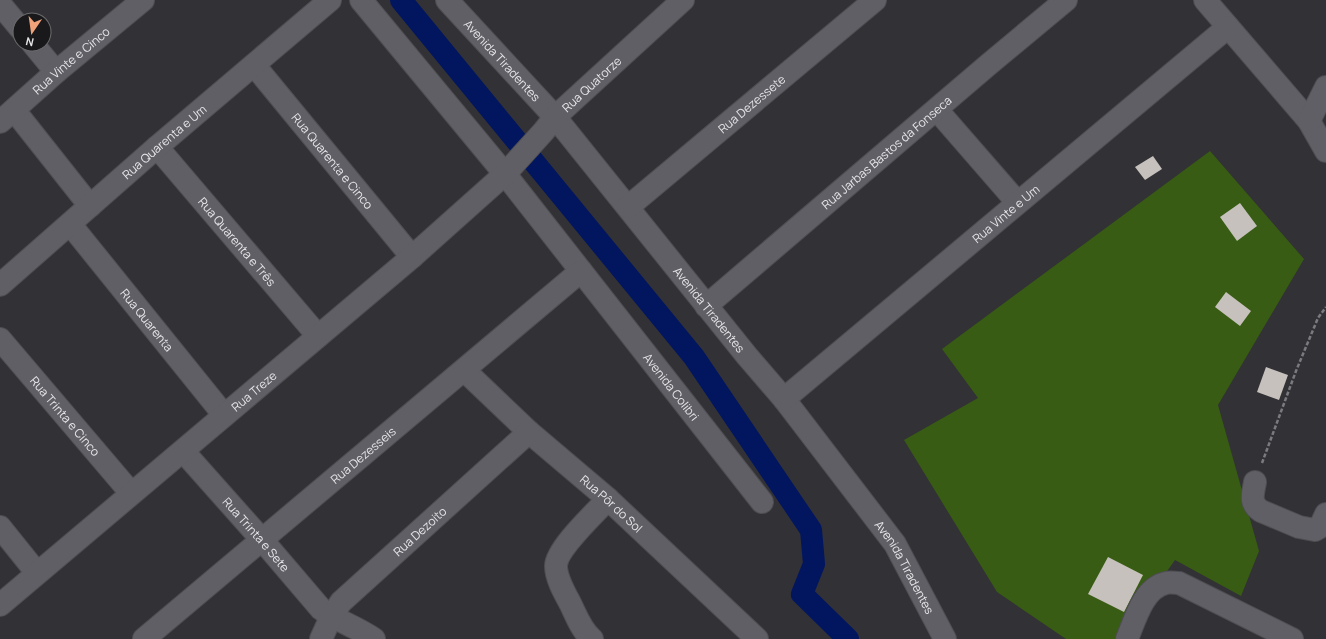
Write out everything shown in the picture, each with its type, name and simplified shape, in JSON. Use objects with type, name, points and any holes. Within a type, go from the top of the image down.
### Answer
[{"type":"street","name":"Rua Vinte e Cinco","points":[[7,116],[56,72],[143,0]]},
{"type":"street","name":"Rua Quarenta e Um","points":[[0,285],[330,0]]},
{"type":"street","points":[[361,0],[510,169],[581,272]]},
{"type":"street","name":"Avenida Tiradentes","points":[[447,0],[549,124],[628,207],[706,306],[784,399],[895,544],[945,639]]},
{"type":"street","name":"Rua Quatorze","points":[[510,169],[549,124],[683,0]]},
{"type":"street","name":"Rua Dezessete","points":[[628,207],[875,0]]},
{"type":"street","name":"Rua Jarbas Bastos da Fonseca","points":[[706,306],[1066,0]]},
{"type":"street","points":[[1205,0],[1309,122],[1326,151]]},
{"type":"street","points":[[0,4],[12,18]]},
{"type":"street","name":"Rua Vinte e Um","points":[[784,399],[1017,202],[1228,27]]},
{"type":"street","points":[[40,52],[56,72]]},
{"type":"street","name":"Rua Quarenta e Cinco","points":[[254,65],[412,256]]},
{"type":"street","points":[[1309,122],[1326,87]]},
{"type":"street","points":[[937,110],[1017,202]]},
{"type":"street","points":[[7,116],[90,206]]},
{"type":"street","name":"Rua Quarenta e Três","points":[[157,148],[318,336]]},
{"type":"street","name":"Rua Treze","points":[[0,604],[412,256],[510,169]]},
{"type":"street","name":"Rua Quarenta","points":[[70,224],[224,415]]},
{"type":"street","name":"Rua Dezesseis","points":[[144,639],[263,541],[581,272]]},
{"type":"street","name":"Avenida Colibri","points":[[581,272],[762,502]]},
{"type":"street","name":"Rua Trinta e Cinco","points":[[0,339],[131,493]]},
{"type":"street","name":"Rua Pôr do Sol","points":[[464,370],[529,432],[608,499],[757,639]]},
{"type":"street","name":"Rua Dezoito","points":[[321,639],[331,616],[341,602],[529,432]]},
{"type":"street","name":"Rua Trinta e Sete","points":[[182,451],[263,541],[321,609],[374,639]]},
{"type":"street","points":[[1255,482],[1253,503],[1255,507],[1261,511],[1299,527],[1315,530],[1320,527],[1326,514]]},
{"type":"street","points":[[592,639],[586,634],[566,595],[559,580],[556,566],[558,557],[565,545],[608,499]]},
{"type":"street","points":[[0,527],[37,573]]},
{"type":"street","points":[[1127,639],[1149,593],[1156,587],[1167,582],[1179,583],[1289,638]]},
{"type":"path","points":[[1255,482],[1296,371],[1318,318],[1326,307]]},
{"type":"green space","points":[[1210,151],[1304,259],[1218,405],[1259,551],[1241,596],[1175,560],[1119,639],[1066,639],[997,592],[904,440],[978,398],[942,349]]},
{"type":"building","points":[[1153,156],[1162,169],[1145,180],[1135,167]]},
{"type":"building","points":[[1240,203],[1257,226],[1237,241],[1220,217]]},
{"type":"building","points":[[1226,292],[1251,311],[1240,326],[1215,307]]},
{"type":"building","points":[[1266,367],[1288,375],[1279,400],[1257,392]]},
{"type":"building","points":[[1108,557],[1143,575],[1124,612],[1088,594]]},
{"type":"waterway","points":[[401,0],[694,357],[811,530],[814,564],[802,594],[848,639]]}]
